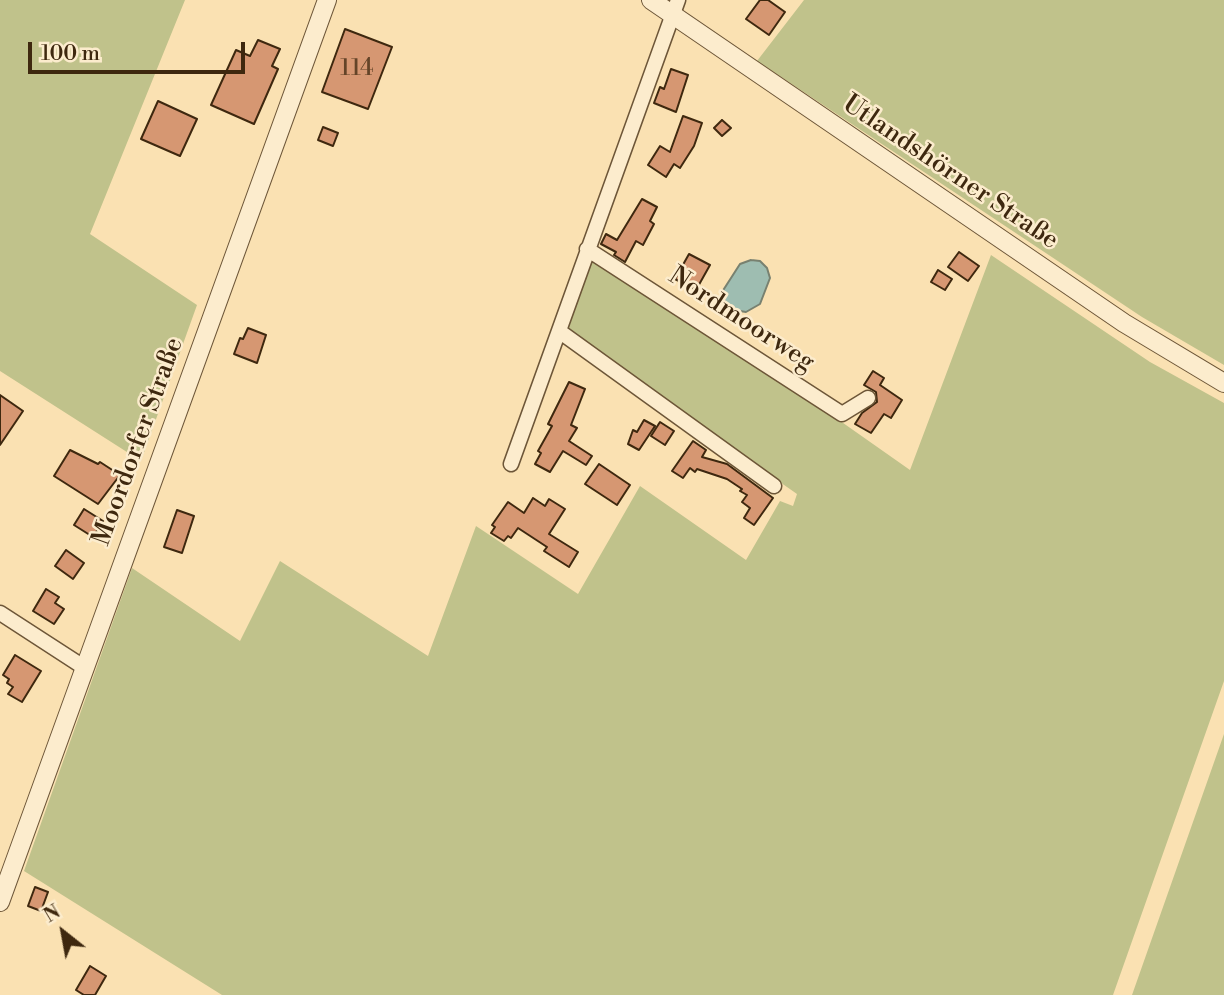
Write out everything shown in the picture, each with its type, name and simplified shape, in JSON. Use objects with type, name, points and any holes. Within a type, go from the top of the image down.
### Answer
[{"type":"street","name":"Moordorfer Straße","points":[[0,902],[327,0]]},
{"type":"street","name":"Utlandshörner Straße","points":[[651,0],[676,8],[1124,323],[1224,383]]},
{"type":"street","points":[[511,464],[676,8]]},
{"type":"street","name":"Nordmoorweg","points":[[587,249],[842,414],[867,398]]},
{"type":"street","points":[[559,331],[774,486]]},
{"type":"street","points":[[0,613],[85,668]]},
{"type":"green space","points":[[0,0],[185,0],[90,234],[197,305],[141,461],[0,371]]},
{"type":"green space","points":[[804,0],[1224,0],[1224,365],[1142,317],[757,61]]},
{"type":"green space","points":[[589,255],[910,470],[991,255],[1150,362],[1224,403],[1224,681],[1113,995],[222,995],[24,871],[132,568],[240,641],[280,561],[428,656],[476,526],[578,594],[640,486],[746,560],[780,501],[793,506],[797,494],[567,333]]},
{"type":"green space","points":[[1224,734],[1224,995],[1132,995]]},
{"type":"shaded area","points":[[751,260],[760,261],[767,268],[770,278],[760,304],[746,312],[734,310],[725,303],[722,292],[740,264]]},
{"type":"building","points":[[760,0],[768,0],[785,12],[769,35],[746,19]]},
{"type":"building","points":[[345,29],[392,47],[368,109],[322,92]]},
{"type":"building","points":[[258,40],[280,49],[272,66],[278,69],[254,124],[211,105],[236,50],[250,56]]},
{"type":"building","points":[[671,69],[688,75],[676,112],[654,103],[660,87],[664,89]]},
{"type":"building","points":[[158,101],[197,119],[180,156],[141,139]]},
{"type":"building","points":[[683,116],[702,123],[694,146],[680,168],[674,164],[666,177],[648,165],[660,146],[670,152]]},
{"type":"building","points":[[722,120],[731,128],[722,136],[714,128]]},
{"type":"building","points":[[323,127],[338,133],[333,146],[318,140]]},
{"type":"building","points":[[642,199],[657,207],[650,221],[654,224],[643,245],[636,241],[625,262],[614,255],[616,252],[601,244],[606,234],[617,240]]},
{"type":"building","points":[[959,252],[979,266],[968,281],[948,267]]},
{"type":"building","points":[[689,254],[710,265],[696,290],[675,279]]},
{"type":"building","points":[[938,270],[952,279],[945,290],[931,282]]},
{"type":"building","points":[[248,328],[266,335],[257,363],[234,354],[240,338],[243,339]]},
{"type":"building","points":[[873,371],[884,378],[880,385],[902,400],[891,418],[884,414],[871,433],[855,424],[862,413],[877,402],[876,392],[864,385]]},
{"type":"building","points":[[569,382],[585,389],[571,425],[577,428],[569,441],[592,456],[586,465],[563,451],[550,472],[535,464],[541,453],[538,451],[552,426],[548,424]]},
{"type":"building","points":[[0,395],[23,411],[0,445]]},
{"type":"building","points":[[644,420],[655,426],[639,450],[628,444],[633,430],[637,432]]},
{"type":"building","points":[[660,422],[674,431],[665,445],[651,436]]},
{"type":"building","points":[[693,441],[706,450],[702,457],[727,464],[773,498],[754,525],[744,518],[750,508],[742,502],[747,495],[727,479],[697,469],[695,472],[690,468],[683,478],[672,471]]},
{"type":"building","points":[[70,450],[98,464],[100,462],[120,475],[98,504],[54,476]]},
{"type":"building","points":[[599,464],[630,485],[617,505],[585,484]]},
{"type":"building","points":[[533,498],[545,506],[549,499],[565,509],[549,534],[578,552],[569,567],[544,551],[547,547],[518,528],[511,538],[508,536],[504,541],[491,533],[495,527],[492,525],[508,502],[524,513]]},
{"type":"building","points":[[84,509],[103,521],[93,537],[74,525]]},
{"type":"building","points":[[177,510],[194,516],[182,553],[164,547]]},
{"type":"building","points":[[66,550],[84,563],[73,579],[55,566]]},
{"type":"building","points":[[46,589],[59,597],[55,603],[64,609],[54,624],[33,611]]},
{"type":"building","points":[[15,655],[41,671],[22,702],[8,694],[13,687],[3,675]]},
{"type":"building","points":[[35,887],[48,892],[41,911],[28,906]]},
{"type":"building","points":[[90,966],[106,976],[95,995],[84,995],[76,990]]}]
